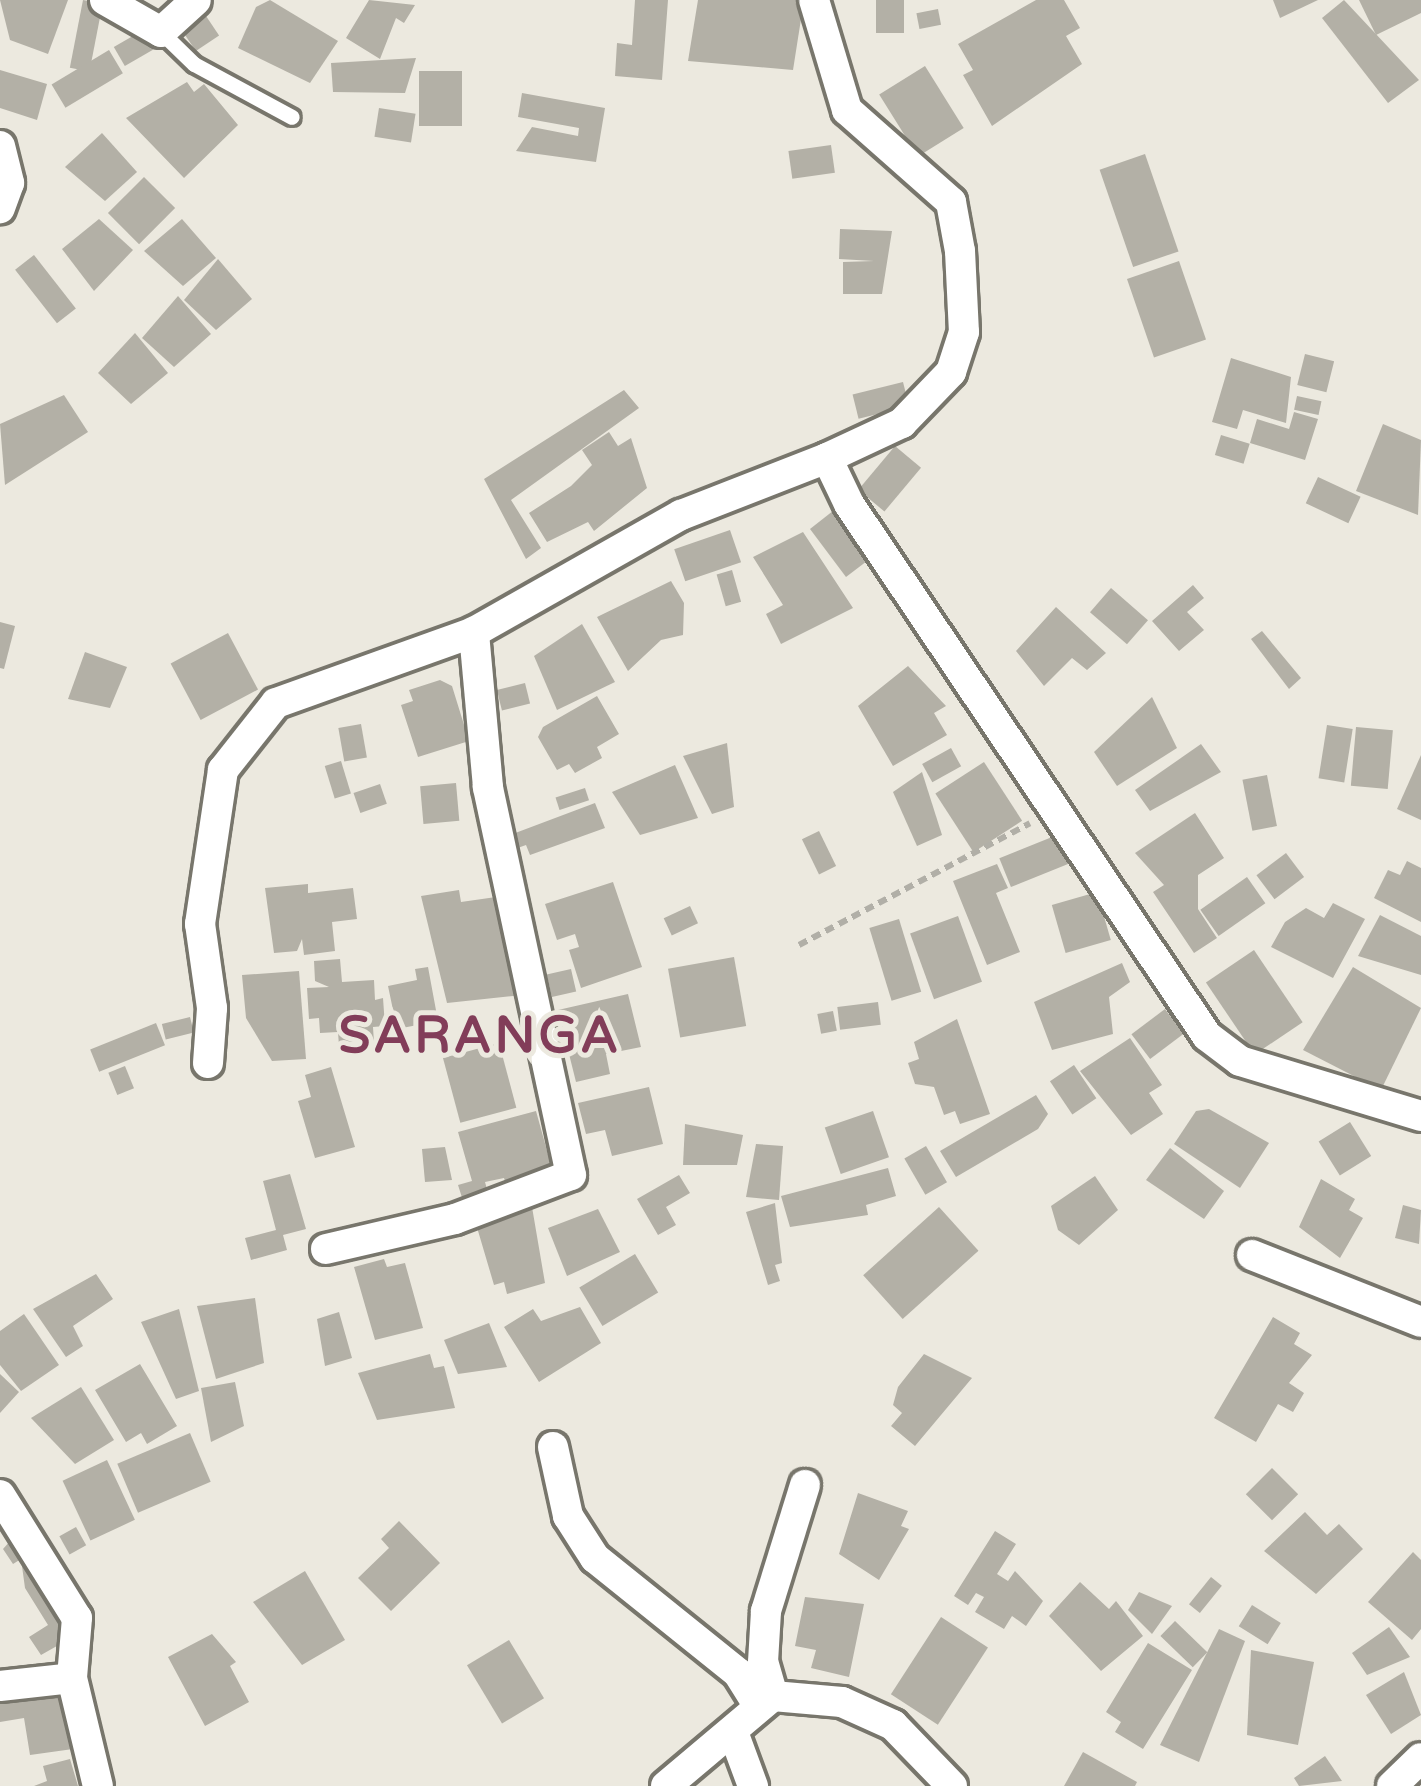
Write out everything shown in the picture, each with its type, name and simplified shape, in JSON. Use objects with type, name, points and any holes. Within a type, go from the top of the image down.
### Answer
[{"type":"street","points":[[105,0],[161,32],[196,0]]},
{"type":"street","points":[[208,1063],[212,1008],[200,925],[223,770],[276,704],[474,632],[681,515],[827,458],[934,397],[964,332],[951,202],[848,110],[814,0]]},
{"type":"street","points":[[0,146],[9,183],[0,208]]},
{"type":"street","points":[[827,458],[911,602],[1058,807],[1207,1036],[1240,1061],[1306,1086],[1421,1116]]},
{"type":"street","points":[[326,1249],[455,1219],[572,1175],[488,787],[474,632]]},
{"type":"street","points":[[1252,1255],[1421,1322]]},
{"type":"street","points":[[553,1447],[568,1516],[595,1558],[765,1700],[842,1702],[893,1725],[952,1786]]},
{"type":"street","points":[[666,1786],[765,1700],[766,1611],[805,1485]]},
{"type":"street","points":[[0,1496],[77,1618],[72,1678],[98,1786]]},
{"type":"street","points":[[0,1686],[72,1678]]},
{"type":"street","points":[[733,1732],[753,1786]]},
{"type":"street","points":[[1392,1786],[1421,1758]]},
{"type":"lane","points":[[161,32],[194,64],[292,117]]},
{"type":"path","points":[[800,945],[1058,807]]},
{"type":"building","points":[[0,0],[68,0],[48,54],[10,40]]},
{"type":"building","points":[[83,0],[103,4],[89,72],[70,68]]},
{"type":"building","points":[[270,0],[338,41],[310,83],[238,48],[256,7]]},
{"type":"building","points":[[369,0],[415,5],[404,23],[396,18],[380,59],[346,38]]},
{"type":"building","points":[[635,0],[668,0],[662,80],[615,76],[617,43],[632,45]]},
{"type":"building","points":[[698,0],[804,0],[793,70],[688,61]]},
{"type":"building","points":[[876,0],[904,0],[904,33],[876,33]]},
{"type":"building","points":[[1036,0],[1064,0],[1080,28],[1066,36],[1082,64],[992,126],[963,75],[973,70],[958,44]]},
{"type":"building","points":[[1273,0],[1318,0],[1280,18]]},
{"type":"building","points":[[1344,0],[1419,80],[1388,103],[1322,18]]},
{"type":"building","points":[[1359,0],[1421,0],[1421,13],[1376,35]]},
{"type":"building","points":[[938,9],[941,25],[919,29],[916,13]]},
{"type":"building","points":[[204,13],[219,35],[196,51],[181,29]]},
{"type":"building","points":[[145,29],[156,48],[125,66],[114,47]]},
{"type":"building","points":[[109,50],[123,73],[65,108],[52,85]]},
{"type":"building","points":[[416,58],[405,93],[333,92],[331,63]]},
{"type":"building","points":[[925,66],[964,128],[918,157],[879,95]]},
{"type":"building","points":[[0,70],[47,84],[37,120],[0,108]]},
{"type":"building","points":[[419,71],[462,71],[462,126],[419,126]]},
{"type":"building","points":[[187,82],[194,92],[204,84],[238,125],[184,178],[126,118]]},
{"type":"building","points":[[522,93],[605,108],[596,162],[516,151],[532,127],[578,136],[579,128],[518,117]]},
{"type":"building","points":[[379,108],[416,114],[411,142],[374,137]]},
{"type":"building","points":[[102,133],[137,172],[105,201],[65,167]]},
{"type":"building","points":[[831,145],[835,173],[792,179],[788,151]]},
{"type":"building","points":[[1145,154],[1179,251],[1133,267],[1100,170]]},
{"type":"building","points":[[144,177],[175,208],[139,244],[108,213]]},
{"type":"building","points":[[99,219],[133,250],[94,291],[62,249]]},
{"type":"building","points":[[182,219],[216,258],[183,286],[144,251]]},
{"type":"building","points":[[840,229],[892,231],[882,294],[843,294],[843,262],[874,261],[839,259]]},
{"type":"building","points":[[34,255],[76,309],[57,323],[15,270]]},
{"type":"building","points":[[218,259],[252,299],[216,330],[184,300]]},
{"type":"building","points":[[1179,261],[1206,339],[1154,357],[1127,279]]},
{"type":"building","points":[[178,296],[211,334],[174,367],[142,338]]},
{"type":"building","points":[[135,333],[168,373],[131,404],[98,373]]},
{"type":"building","points":[[1305,354],[1334,361],[1326,392],[1297,385]]},
{"type":"building","points":[[1231,358],[1291,377],[1286,423],[1243,410],[1237,429],[1212,422]]},
{"type":"building","points":[[903,382],[909,406],[859,419],[853,395]]},
{"type":"building","points":[[624,390],[639,408],[511,500],[541,548],[526,559],[484,479]]},
{"type":"building","points":[[64,395],[88,432],[5,485],[0,424]]},
{"type":"building","points":[[1297,396],[1321,401],[1319,415],[1294,410]]},
{"type":"building","points":[[1294,412],[1318,419],[1305,460],[1250,443],[1257,419],[1289,429]]},
{"type":"building","points":[[1383,424],[1421,440],[1418,515],[1356,491]]},
{"type":"building","points":[[609,432],[618,446],[631,438],[647,488],[594,531],[588,522],[547,542],[529,513],[571,486],[592,465],[582,450]]},
{"type":"building","points":[[1221,435],[1250,444],[1244,464],[1215,455]]},
{"type":"building","points":[[895,446],[921,468],[884,512],[858,490]]},
{"type":"building","points":[[1318,477],[1361,497],[1348,523],[1306,503]]},
{"type":"building","points":[[838,507],[867,561],[846,577],[810,529]]},
{"type":"building","points":[[730,530],[741,562],[685,581],[674,549]]},
{"type":"building","points":[[803,532],[853,608],[781,644],[766,614],[783,605],[753,557]]},
{"type":"building","points":[[732,570],[741,602],[726,606],[717,574]]},
{"type":"building","points":[[671,581],[684,603],[683,635],[661,640],[628,671],[597,617]]},
{"type":"building","points":[[1193,585],[1204,598],[1187,612],[1204,630],[1179,651],[1152,621]]},
{"type":"building","points":[[1111,588],[1148,620],[1127,644],[1090,612]]},
{"type":"building","points":[[1056,607],[1106,653],[1087,670],[1072,658],[1044,686],[1016,651]]},
{"type":"building","points":[[0,622],[15,626],[4,669],[0,668]]},
{"type":"building","points":[[582,624],[615,682],[557,710],[534,656]]},
{"type":"building","points":[[1262,631],[1301,678],[1289,689],[1251,639]]},
{"type":"building","points":[[228,633],[258,690],[201,720],[171,664]]},
{"type":"building","points":[[85,652],[127,667],[110,708],[68,699]]},
{"type":"building","points":[[908,666],[946,706],[934,713],[947,735],[893,766],[858,706]]},
{"type":"building","points":[[440,680],[452,686],[469,741],[418,757],[401,705],[413,701],[409,690]]},
{"type":"building","points":[[525,683],[530,703],[502,710],[497,690]]},
{"type":"building","points":[[597,696],[619,734],[597,747],[602,758],[575,773],[569,764],[557,770],[538,737],[543,727]]},
{"type":"building","points":[[1152,697],[1177,748],[1117,786],[1094,752]]},
{"type":"building","points":[[361,724],[367,757],[344,761],[338,728]]},
{"type":"building","points":[[1327,725],[1353,729],[1344,782],[1319,778]]},
{"type":"building","points":[[1356,727],[1393,730],[1388,789],[1351,786]]},
{"type":"building","points":[[727,743],[734,807],[712,814],[683,756]]},
{"type":"building","points":[[1201,744],[1221,772],[1150,811],[1135,790]]},
{"type":"building","points":[[951,748],[961,766],[932,782],[922,764]]},
{"type":"building","points":[[1421,755],[1421,820],[1397,809]]},
{"type":"building","points":[[341,761],[351,794],[335,798],[325,766]]},
{"type":"building","points":[[984,762],[1022,821],[973,852],[935,794]]},
{"type":"building","points":[[675,765],[698,818],[640,835],[612,792]]},
{"type":"building","points":[[922,772],[942,835],[917,846],[893,792]]},
{"type":"building","points":[[1267,775],[1277,826],[1252,831],[1242,780]]},
{"type":"building","points":[[456,783],[459,821],[423,824],[420,786]]},
{"type":"building","points":[[380,784],[387,804],[360,813],[354,793]]},
{"type":"building","points":[[585,788],[589,800],[560,810],[556,798]]},
{"type":"building","points":[[595,803],[605,828],[530,855],[526,845],[512,850],[507,836]]},
{"type":"building","points":[[1195,813],[1224,858],[1198,875],[1198,909],[1217,938],[1194,953],[1153,892],[1164,885],[1135,853]]},
{"type":"building","points":[[819,831],[836,866],[819,874],[802,839]]},
{"type":"building","points":[[1067,831],[1079,860],[1011,887],[999,858]]},
{"type":"building","points":[[1286,853],[1304,877],[1275,899],[1256,875]]},
{"type":"building","points":[[1407,861],[1421,868],[1421,922],[1374,898],[1388,870],[1400,875]]},
{"type":"building","points":[[997,864],[1008,888],[996,893],[1020,952],[987,965],[953,881]]},
{"type":"building","points":[[1247,877],[1265,903],[1219,936],[1200,910]]},
{"type":"building","points":[[613,882],[642,967],[581,988],[569,950],[579,947],[575,934],[557,940],[545,904]]},
{"type":"building","points":[[308,884],[308,893],[353,888],[357,919],[332,922],[335,951],[304,955],[302,939],[297,951],[274,953],[265,888]]},
{"type":"building","points":[[459,890],[461,902],[496,897],[523,995],[447,1003],[421,896]]},
{"type":"building","points":[[1097,892],[1111,940],[1066,953],[1052,905]]},
{"type":"building","points":[[1333,903],[1365,919],[1333,978],[1271,947],[1285,922],[1306,908],[1324,918]]},
{"type":"building","points":[[690,906],[698,923],[672,935],[664,918]]},
{"type":"building","points":[[1380,915],[1421,936],[1421,975],[1358,956]]},
{"type":"building","points":[[958,916],[982,982],[934,999],[910,933]]},
{"type":"building","points":[[899,919],[921,992],[892,1001],[869,928]]},
{"type":"building","points":[[1254,950],[1303,1022],[1255,1055],[1206,982]]},
{"type":"building","points":[[734,957],[746,1026],[680,1038],[668,969]]},
{"type":"building","points":[[340,959],[342,982],[374,980],[375,1000],[383,998],[385,1026],[373,1027],[374,1043],[339,1046],[338,1032],[320,1033],[319,1018],[309,1019],[307,988],[329,987],[315,981],[314,961]]},
{"type":"building","points":[[1122,963],[1130,982],[1109,997],[1113,1034],[1052,1050],[1034,1002]]},
{"type":"building","points":[[428,967],[438,1021],[397,1029],[388,986],[417,980],[415,969]]},
{"type":"building","points":[[1353,967],[1421,1008],[1381,1090],[1303,1050]]},
{"type":"building","points":[[571,969],[576,991],[552,997],[547,975]]},
{"type":"building","points":[[299,971],[306,1059],[272,1061],[246,1018],[242,975]]},
{"type":"building","points":[[628,994],[641,1047],[606,1054],[610,1074],[576,1082],[558,1010]]},
{"type":"building","points":[[878,1002],[881,1025],[840,1030],[837,1007]]},
{"type":"building","points":[[1165,1009],[1184,1034],[1150,1059],[1131,1034]]},
{"type":"building","points":[[833,1011],[837,1031],[821,1034],[817,1014]]},
{"type":"building","points":[[190,1017],[194,1033],[166,1040],[162,1024]]},
{"type":"building","points":[[957,1019],[990,1114],[960,1124],[955,1111],[944,1115],[934,1087],[915,1084],[908,1063],[919,1059],[914,1042]]},
{"type":"building","points":[[156,1023],[165,1045],[99,1072],[90,1050]]},
{"type":"building","points":[[1130,1038],[1162,1085],[1149,1093],[1163,1114],[1131,1135],[1080,1071]]},
{"type":"building","points":[[499,1043],[516,1108],[460,1123],[443,1058]]},
{"type":"building","points":[[1074,1065],[1096,1098],[1072,1114],[1050,1081]]},
{"type":"building","points":[[125,1066],[134,1088],[117,1095],[108,1073]]},
{"type":"building","points":[[331,1067],[355,1147],[315,1158],[298,1101],[311,1097],[305,1075]]},
{"type":"building","points":[[649,1087],[663,1144],[612,1156],[605,1130],[586,1134],[578,1103]]},
{"type":"building","points":[[1036,1095],[1048,1114],[1038,1129],[956,1177],[940,1151]]},
{"type":"building","points":[[1209,1109],[1269,1143],[1240,1188],[1174,1144],[1196,1111]]},
{"type":"building","points":[[536,1111],[554,1176],[507,1188],[504,1178],[485,1182],[490,1200],[465,1207],[458,1185],[472,1181],[458,1132]]},
{"type":"building","points":[[873,1111],[889,1157],[841,1174],[825,1128]]},
{"type":"building","points":[[1350,1122],[1371,1156],[1340,1176],[1319,1142]]},
{"type":"building","points":[[685,1124],[743,1135],[737,1165],[683,1165]]},
{"type":"building","points":[[756,1144],[783,1146],[779,1200],[746,1197]]},
{"type":"building","points":[[926,1146],[947,1182],[925,1195],[904,1158]]},
{"type":"building","points":[[445,1147],[452,1180],[425,1182],[422,1149]]},
{"type":"building","points":[[1170,1148],[1224,1191],[1204,1219],[1146,1180]]},
{"type":"building","points":[[888,1168],[896,1196],[866,1205],[868,1215],[790,1227],[781,1196]]},
{"type":"building","points":[[290,1174],[306,1229],[283,1235],[287,1250],[251,1260],[245,1238],[276,1230],[263,1181]]},
{"type":"building","points":[[679,1175],[690,1193],[666,1207],[676,1225],[658,1235],[637,1199]]},
{"type":"building","points":[[1095,1176],[1118,1210],[1079,1245],[1058,1230],[1051,1206]]},
{"type":"building","points":[[1321,1179],[1355,1199],[1349,1210],[1363,1218],[1340,1258],[1299,1227]]},
{"type":"building","points":[[775,1203],[782,1263],[775,1265],[780,1281],[768,1285],[746,1212]]},
{"type":"building","points":[[1403,1205],[1421,1210],[1419,1244],[1395,1238]]},
{"type":"building","points":[[532,1207],[545,1283],[507,1294],[504,1282],[494,1285],[476,1224]]},
{"type":"building","points":[[939,1207],[978,1251],[903,1319],[863,1275]]},
{"type":"building","points":[[598,1209],[620,1252],[567,1276],[548,1228]]},
{"type":"building","points":[[635,1254],[658,1293],[602,1326],[579,1287]]},
{"type":"building","points":[[384,1259],[387,1267],[405,1263],[423,1328],[375,1340],[354,1267]]},
{"type":"building","points":[[96,1274],[113,1299],[73,1326],[83,1346],[66,1357],[33,1309]]},
{"type":"building","points":[[255,1298],[264,1363],[216,1379],[197,1306]]},
{"type":"building","points":[[580,1307],[601,1343],[539,1382],[504,1327],[533,1309],[541,1321]]},
{"type":"building","points":[[179,1309],[199,1391],[176,1399],[141,1322]]},
{"type":"building","points":[[339,1312],[352,1358],[325,1366],[317,1319]]},
{"type":"building","points":[[24,1314],[59,1365],[21,1391],[0,1365],[0,1331]]},
{"type":"building","points":[[1273,1317],[1300,1333],[1294,1344],[1312,1355],[1289,1383],[1304,1393],[1293,1412],[1278,1404],[1256,1442],[1214,1418]]},
{"type":"building","points":[[489,1323],[507,1367],[458,1374],[444,1340]]},
{"type":"building","points":[[430,1354],[434,1368],[444,1366],[455,1408],[377,1420],[358,1373]]},
{"type":"building","points":[[924,1354],[972,1378],[915,1446],[891,1426],[902,1413],[893,1405],[898,1387]]},
{"type":"building","points":[[140,1364],[177,1426],[147,1444],[141,1433],[126,1442],[95,1390]]},
{"type":"building","points":[[0,1374],[19,1392],[0,1413]]},
{"type":"building","points":[[235,1382],[244,1426],[211,1442],[201,1388]]},
{"type":"building","points":[[81,1387],[114,1440],[75,1464],[31,1418]]},
{"type":"building","points":[[190,1433],[211,1482],[138,1513],[117,1464]]},
{"type":"building","points":[[107,1460],[135,1520],[90,1541],[63,1481]]},
{"type":"building","points":[[1272,1468],[1298,1494],[1272,1520],[1246,1494]]},
{"type":"building","points":[[858,1493],[908,1511],[901,1526],[909,1529],[879,1580],[839,1554]]},
{"type":"building","points":[[1305,1512],[1327,1535],[1339,1524],[1363,1549],[1316,1594],[1264,1551]]},
{"type":"building","points":[[399,1521],[440,1563],[391,1611],[358,1578],[389,1548],[381,1539]]},
{"type":"building","points":[[76,1527],[86,1545],[70,1555],[59,1536]]},
{"type":"building","points":[[19,1531],[71,1638],[41,1655],[29,1637],[48,1625],[25,1588],[21,1559],[13,1564],[3,1549]]},
{"type":"building","points":[[995,1531],[1016,1544],[997,1574],[1008,1581],[1015,1571],[1043,1601],[1026,1626],[1012,1616],[1004,1629],[975,1612],[984,1597],[976,1593],[968,1605],[954,1596]]},
{"type":"building","points":[[1413,1552],[1421,1560],[1421,1629],[1412,1640],[1368,1602]]},
{"type":"building","points":[[305,1571],[345,1640],[302,1665],[253,1602]]},
{"type":"building","points":[[1211,1577],[1222,1586],[1200,1613],[1189,1604]]},
{"type":"building","points":[[1080,1582],[1109,1609],[1116,1601],[1143,1636],[1101,1671],[1049,1616]]},
{"type":"building","points":[[1139,1592],[1172,1606],[1152,1634],[1128,1610]]},
{"type":"building","points":[[805,1597],[864,1604],[849,1677],[811,1668],[816,1650],[795,1646]]},
{"type":"building","points":[[1252,1605],[1281,1623],[1268,1644],[1239,1626]]},
{"type":"building","points":[[941,1617],[988,1647],[938,1725],[891,1694]]},
{"type":"building","points":[[1175,1621],[1207,1652],[1193,1667],[1160,1636]]},
{"type":"building","points":[[1389,1627],[1410,1657],[1367,1675],[1352,1653]]},
{"type":"building","points":[[1219,1629],[1245,1641],[1199,1762],[1160,1745]]},
{"type":"building","points":[[212,1634],[236,1662],[230,1666],[249,1702],[205,1726],[168,1657]]},
{"type":"building","points":[[509,1640],[544,1698],[502,1724],[467,1665]]},
{"type":"building","points":[[1148,1643],[1192,1670],[1143,1749],[1115,1732],[1121,1722],[1106,1712]]},
{"type":"building","points":[[1251,1650],[1314,1662],[1298,1745],[1247,1735]]},
{"type":"building","points":[[1404,1672],[1421,1715],[1391,1734],[1366,1695]]},
{"type":"building","points":[[62,1683],[73,1749],[30,1755],[24,1718],[0,1722],[0,1692]]},
{"type":"building","points":[[1083,1752],[1137,1782],[1135,1786],[1064,1786]]},
{"type":"building","points":[[1325,1756],[1342,1781],[1299,1786],[1294,1778]]},
{"type":"building","points":[[70,1759],[78,1786],[34,1786],[47,1781],[43,1766]]},
{"type":"district","name":"SARANGA","points":[[480,1036]]}]
